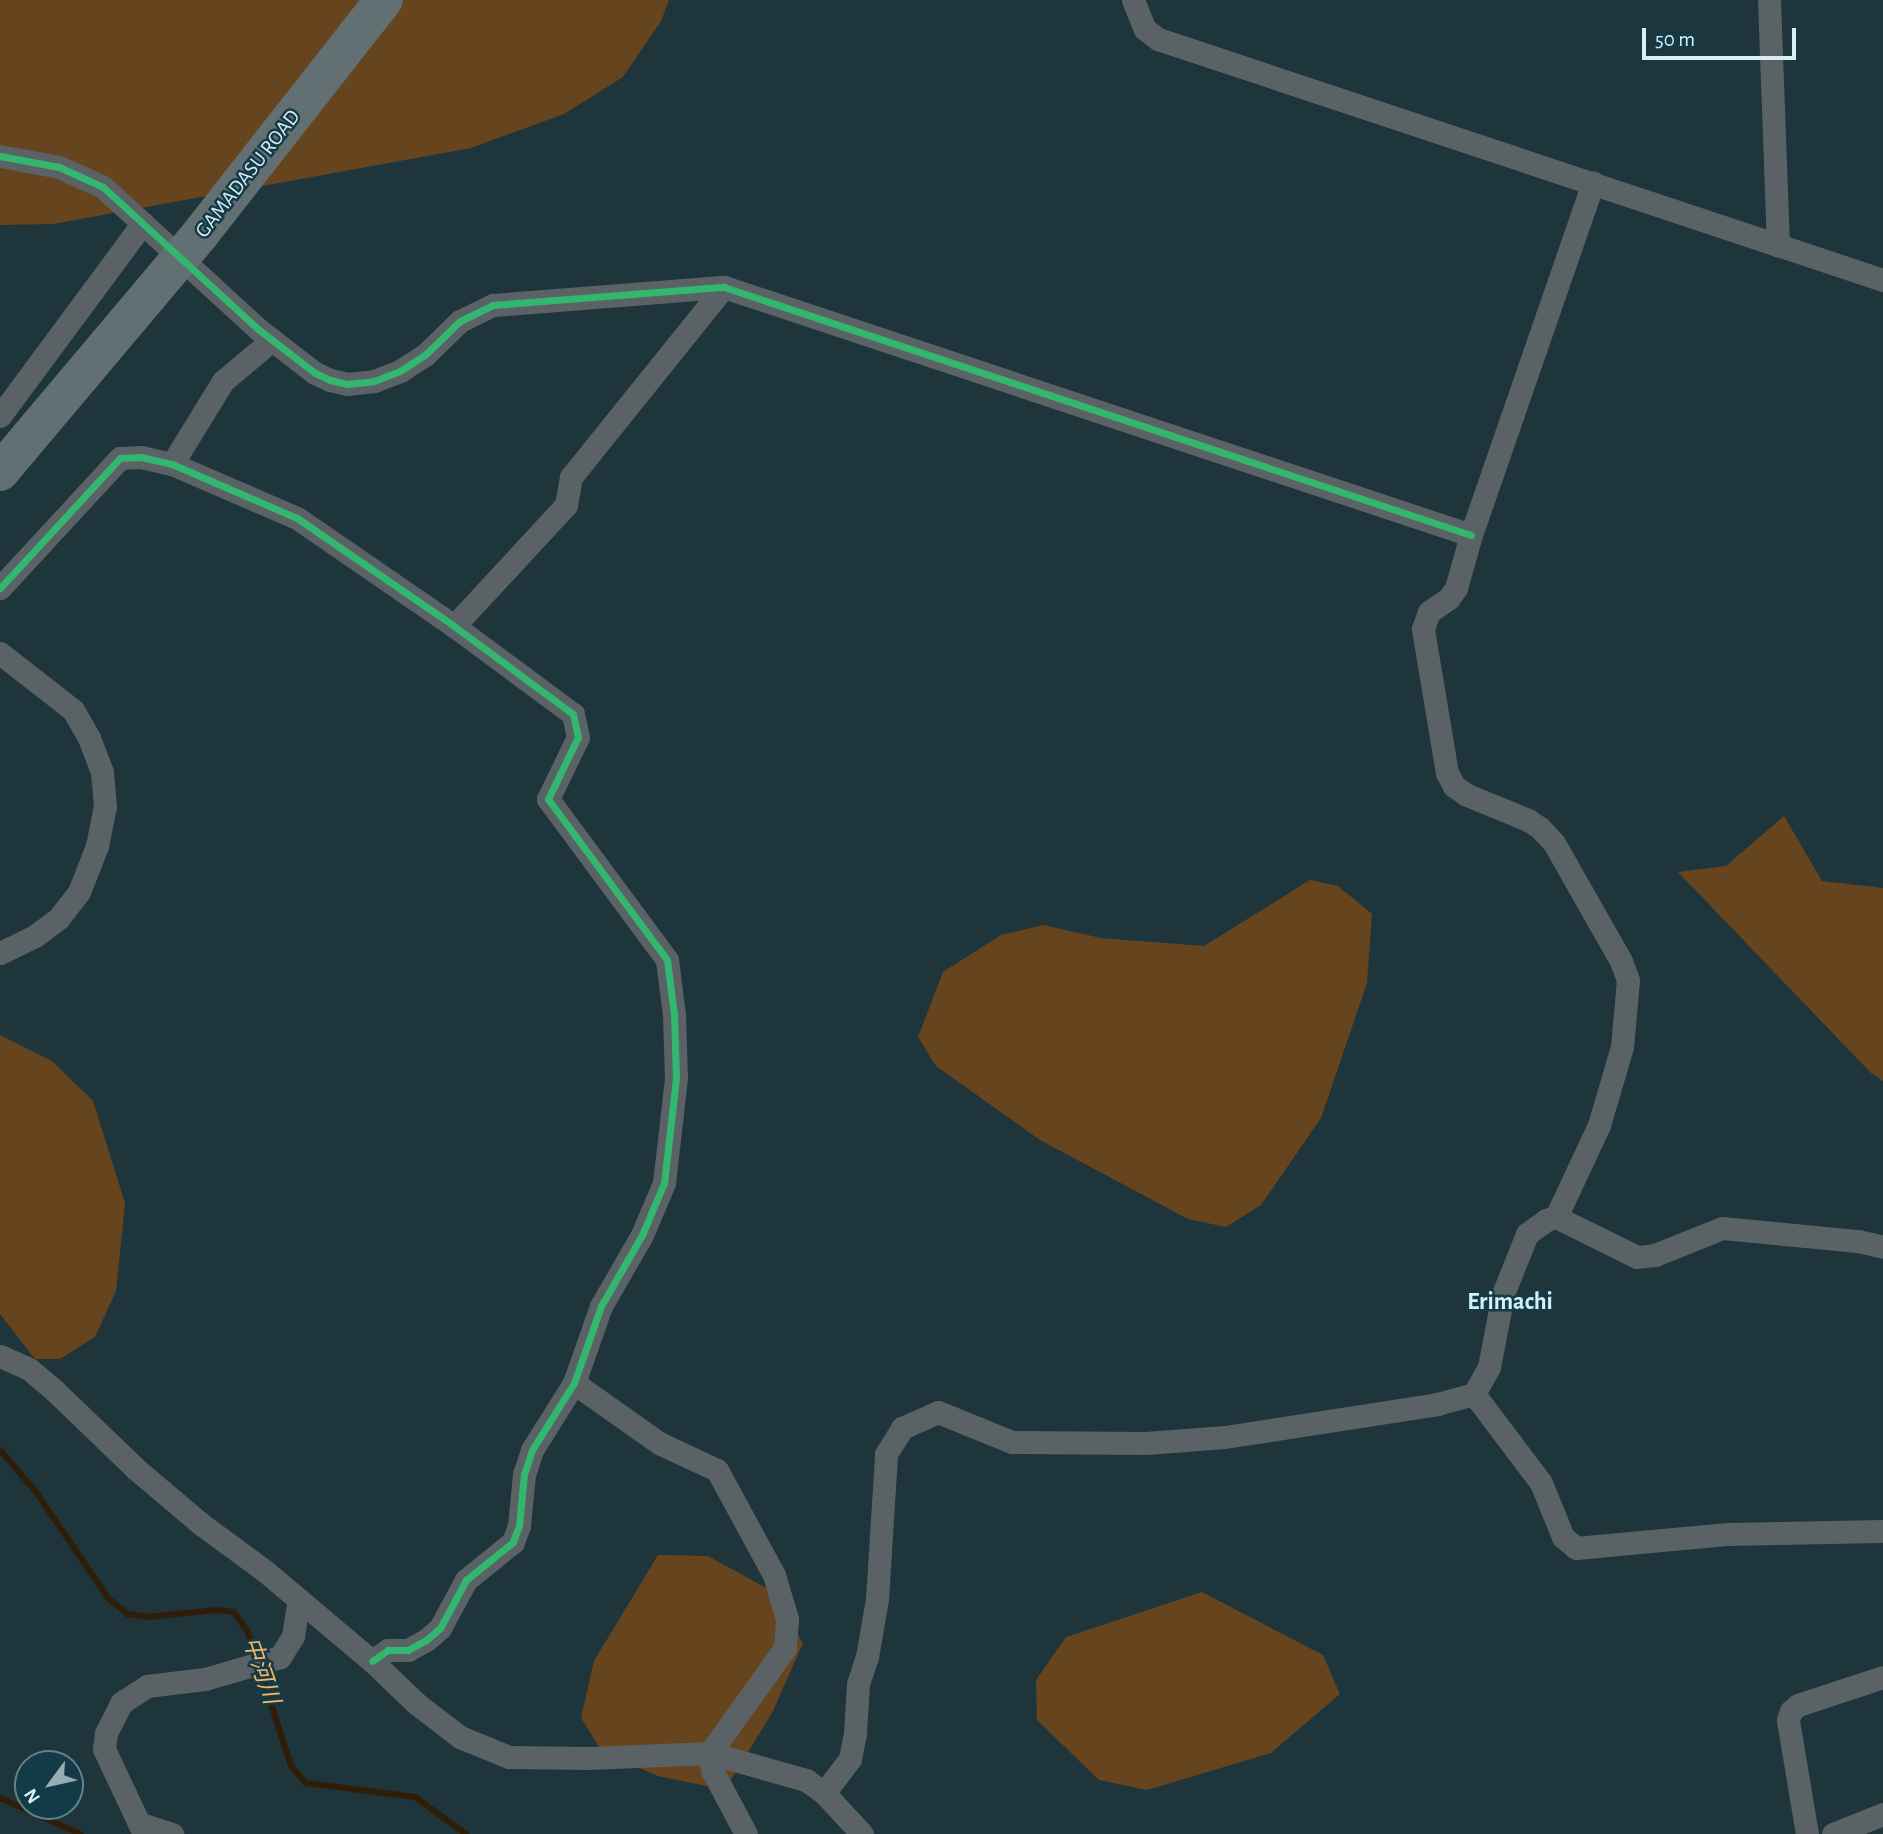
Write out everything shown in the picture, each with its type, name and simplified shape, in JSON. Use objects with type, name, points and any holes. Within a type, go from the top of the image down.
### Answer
[{"type":"highway","name":"GAMADASU ROAD","points":[[0,472],[201,233],[384,0]]},
{"type":"street","points":[[1133,0],[1145,29],[1158,39],[1883,280]]},
{"type":"street","points":[[1769,0],[1778,246]]},
{"type":"street","points":[[0,156],[79,173],[103,187],[265,335],[315,373],[330,380],[347,384],[374,381],[400,371],[425,355],[460,321],[493,304],[724,287],[1471,535]]},
{"type":"street","points":[[824,1793],[849,1759],[855,1733],[858,1684],[867,1657],[877,1599],[886,1454],[902,1428],[938,1412],[1012,1442],[1146,1443],[1225,1437],[1437,1404],[1474,1394],[1489,1367],[1503,1294],[1527,1234],[1535,1226],[1556,1217],[1599,1125],[1622,1047],[1628,980],[1621,961],[1554,843],[1541,828],[1454,786],[1447,773],[1423,629],[1429,611],[1449,598],[1456,588],[1471,535],[1593,183]]},
{"type":"street","points":[[0,416],[146,225]]},
{"type":"street","points":[[454,626],[566,505],[571,477],[724,287]]},
{"type":"street","points":[[172,464],[223,381],[265,335]]},
{"type":"street","points":[[0,588],[120,458],[141,457],[172,464],[297,518],[454,626],[573,714],[578,737],[548,799],[667,960],[674,1015],[676,1079],[664,1183],[642,1235],[601,1306],[574,1382],[532,1450],[524,1474],[519,1526],[513,1542],[466,1580],[440,1628],[426,1640],[408,1650],[388,1650],[372,1661]]},
{"type":"street","points":[[0,653],[73,710],[102,772],[105,806],[97,846],[79,892],[60,918],[35,936],[0,953]]},
{"type":"street","points":[[1556,1217],[1637,1257],[1655,1255],[1722,1228],[1858,1241],[1883,1247]]},
{"type":"street","points":[[0,1356],[29,1369],[173,1500],[299,1599],[372,1661],[416,1704],[460,1737],[509,1757],[589,1758],[710,1753],[806,1780],[824,1793],[862,1834]]},
{"type":"street","points":[[574,1382],[659,1443],[716,1469],[774,1575],[787,1619],[785,1648],[710,1753],[712,1770],[746,1834]]},
{"type":"street","points":[[1474,1394],[1541,1483],[1563,1537],[1576,1548],[1728,1534],[1883,1531]]},
{"type":"street","points":[[172,1834],[143,1829],[108,1763],[104,1749],[106,1733],[121,1703],[133,1692],[147,1686],[205,1679],[271,1662],[287,1648],[299,1599]]},
{"type":"street","points":[[1807,1834],[1788,1720],[1791,1712],[1798,1705],[1883,1677]]},
{"type":"street","points":[[1833,1834],[1883,1814]]},
{"type":"shaded area","points":[[0,0],[669,0],[661,21],[623,77],[564,114],[471,148],[53,224],[0,225]]},
{"type":"shaded area","points":[[1784,816],[1822,881],[1883,888],[1883,1081],[1871,1073],[1678,872],[1726,866]]},
{"type":"shaded area","points":[[1310,880],[1338,886],[1372,914],[1367,983],[1321,1118],[1261,1205],[1226,1227],[1188,1219],[1040,1140],[936,1066],[918,1037],[943,972],[1001,935],[1043,925],[1101,938],[1204,946]]},
{"type":"shaded area","points":[[0,1035],[52,1061],[93,1101],[125,1203],[116,1291],[95,1337],[60,1359],[35,1359],[0,1314]]},
{"type":"shaded area","points":[[658,1555],[708,1556],[770,1590],[803,1643],[773,1711],[733,1777],[716,1788],[658,1776],[603,1753],[581,1718],[594,1661]]},
{"type":"shaded area","points":[[1202,1592],[1323,1655],[1340,1694],[1271,1753],[1147,1790],[1099,1780],[1037,1720],[1036,1680],[1066,1637]]},
{"type":"waterway","name":"中河川","points":[[0,1450],[36,1492],[108,1598],[128,1614],[147,1617],[216,1610],[234,1612],[248,1632],[291,1766],[306,1783],[415,1797],[466,1834]]},
{"type":"waterway","points":[[0,1798],[80,1834]]},
{"type":"cycle path","points":[[0,156],[59,167],[103,187],[258,329],[315,373],[330,380],[347,384],[374,381],[400,371],[425,355],[460,321],[493,305],[724,287],[1471,535]]},
{"type":"cycle path","points":[[0,588],[120,458],[141,457],[172,464],[297,518],[454,626],[573,714],[578,737],[548,799],[667,960],[674,1015],[676,1078],[664,1183],[642,1235],[601,1306],[574,1383],[532,1450],[524,1474],[519,1526],[513,1542],[466,1580],[440,1628],[426,1640],[408,1650],[388,1650],[372,1661]]},
{"type":"district","name":"Erimachi","points":[[1510,1303]]}]
